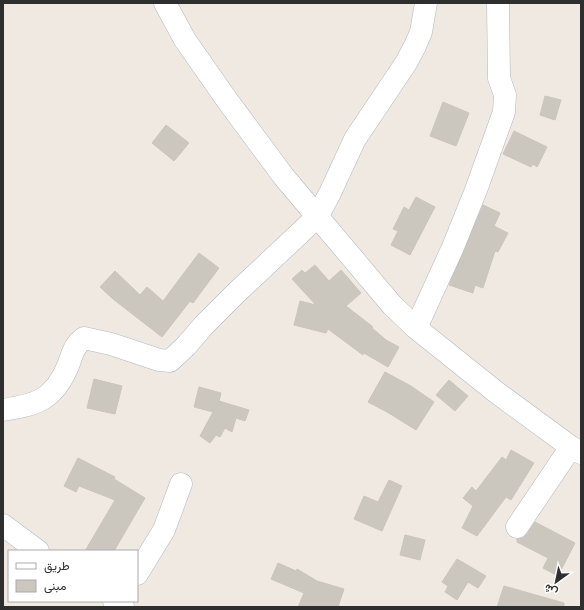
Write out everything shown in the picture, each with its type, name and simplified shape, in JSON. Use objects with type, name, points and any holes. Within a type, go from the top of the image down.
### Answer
[{"type":"street","points":[[165,3],[185,40],[226,100],[284,177],[392,305],[416,328],[496,392],[576,450],[517,527]]},
{"type":"street","points":[[3,410],[37,402],[50,394],[58,386],[74,349],[84,338],[111,344],[159,360],[170,361],[186,346],[204,325],[236,293],[317,217],[355,139],[406,63],[415,46],[421,32],[426,3]]},
{"type":"street","points":[[416,328],[453,247],[476,190],[504,112],[505,95],[499,78],[498,3]]},
{"type":"street","points":[[138,572],[164,530],[181,484]]},
{"type":"street","points":[[3,525],[37,550]]},
{"type":"building","points":[[545,96],[561,100],[555,120],[540,115]]},
{"type":"building","points":[[443,102],[469,113],[456,146],[430,136]]},
{"type":"building","points":[[166,125],[189,143],[174,161],[152,143]]},
{"type":"building","points":[[514,131],[547,147],[537,167],[533,164],[531,167],[503,154]]},
{"type":"building","points":[[416,197],[435,207],[410,255],[391,245],[398,231],[393,229],[404,207],[409,210]]},
{"type":"building","points":[[483,205],[500,213],[494,226],[508,233],[498,252],[495,251],[483,288],[475,285],[473,293],[449,285]]},
{"type":"building","points":[[199,253],[219,268],[193,303],[190,301],[162,337],[100,287],[115,271],[140,295],[147,287],[163,301]]},
{"type":"building","points":[[315,265],[329,281],[341,270],[361,293],[346,306],[373,327],[372,328],[386,340],[399,347],[388,367],[364,353],[363,355],[328,329],[326,333],[294,325],[300,301],[316,305],[292,279],[302,270],[305,273]]},
{"type":"building","points":[[385,372],[411,386],[434,402],[416,430],[368,402]]},
{"type":"building","points":[[94,379],[122,386],[115,414],[87,408]]},
{"type":"building","points":[[449,380],[468,396],[455,411],[436,395]]},
{"type":"building","points":[[199,387],[221,393],[219,401],[249,410],[245,421],[236,418],[232,432],[225,428],[220,437],[216,435],[210,443],[200,436],[213,412],[194,407]]},
{"type":"building","points":[[511,450],[534,463],[511,500],[506,497],[477,536],[462,528],[473,506],[463,498],[472,487],[476,491],[502,457],[506,460]]},
{"type":"building","points":[[78,458],[115,477],[114,479],[145,498],[115,550],[86,550],[115,500],[79,486],[76,492],[64,486]]},
{"type":"building","points":[[389,480],[402,486],[382,531],[354,519],[364,496],[378,502]]},
{"type":"building","points":[[535,522],[575,543],[558,576],[543,568],[548,558],[517,542],[517,539],[523,538],[527,534]]},
{"type":"building","points":[[405,535],[425,540],[420,560],[400,555]]},
{"type":"building","points":[[457,559],[486,576],[478,588],[468,582],[457,600],[445,592],[448,586],[442,582]]},
{"type":"building","points":[[278,563],[296,571],[297,569],[317,581],[344,589],[338,607],[298,607],[304,593],[271,579]]},
{"type":"building","points":[[504,586],[564,603],[564,607],[497,607]]}]
